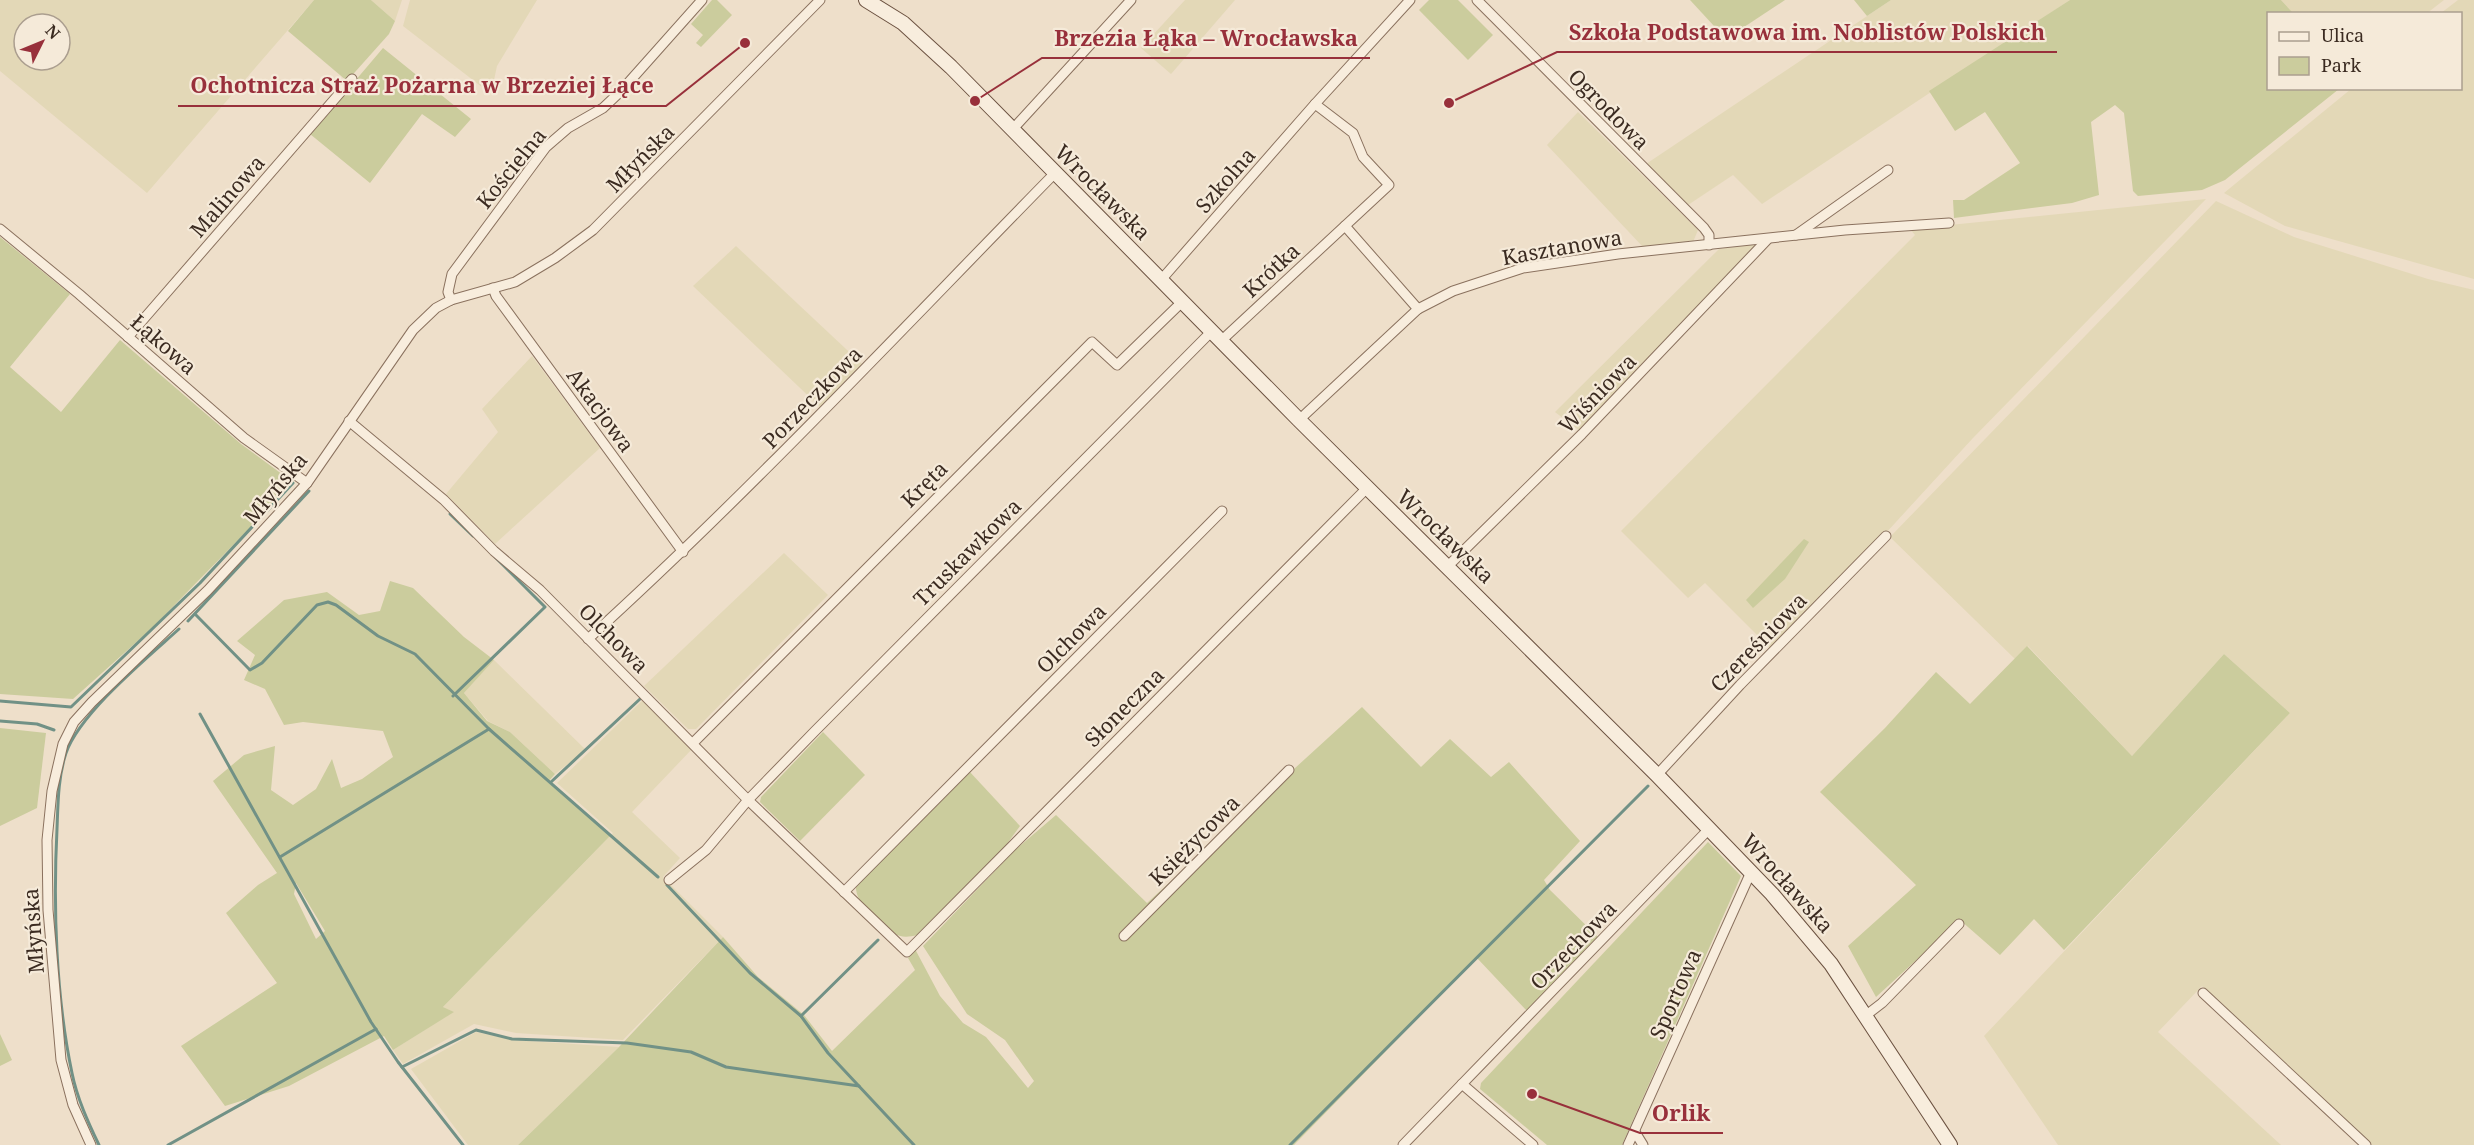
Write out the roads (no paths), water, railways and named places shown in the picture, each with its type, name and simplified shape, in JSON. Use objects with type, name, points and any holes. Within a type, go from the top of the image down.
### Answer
[{"type":"street","name":"Kościelna","points":[[451,300],[448,292],[452,274],[535,159],[562,132],[603,108],[621,91],[702,0]]},
{"type":"street","name":"Młyńska","points":[[91,1145],[73,1105],[61,1060],[48,910],[47,840],[52,791],[63,744],[74,722],[208,590],[307,483],[412,330],[436,308],[451,300],[515,282],[555,258],[593,230],[820,0]]},
{"type":"street","name":"Wrocławska","points":[[866,0],[913,31],[1367,488],[1658,775],[1751,872],[1812,939],[1950,1145]]},
{"type":"street","points":[[1012,130],[1131,0]]},
{"type":"street","name":"Szkolna","points":[[1161,280],[1315,104],[1410,0]]},
{"type":"street","name":"Ogrodowa","points":[[1477,0],[1704,228],[1709,235],[1708,245]]},
{"type":"street","name":"Malinowa","points":[[128,337],[352,79]]},
{"type":"street","name":"Krótka","points":[[1217,336],[1389,185],[1363,157],[1353,133],[1315,104]]},
{"type":"street","points":[[1794,237],[1888,170]]},
{"type":"street","name":"Porzeczkowa","points":[[588,639],[683,552],[823,412],[1055,173]]},
{"type":"street","name":"Kasztanowa","points":[[1299,420],[1418,309],[1453,291],[1523,268],[1845,230],[1949,223]]},
{"type":"street","points":[[1345,226],[1418,309]]},
{"type":"street","name":"Łąkowa","points":[[0,229],[244,438],[307,483]]},
{"type":"street","name":"Wiśniowa","points":[[1448,566],[1582,434],[1767,240]]},
{"type":"street","name":"Akacjowa","points":[[493,288],[496,296],[683,552]]},
{"type":"street","name":"Kręta","points":[[694,742],[1092,342],[1118,365],[1183,301]]},
{"type":"street","name":"Truskawkowa","points":[[669,880],[706,850],[748,800],[1217,336]]},
{"type":"street","name":"Olchowa","points":[[349,421],[444,500],[694,742],[748,800],[907,952]]},
{"type":"street","name":"Słoneczna","points":[[907,952],[1367,488]]},
{"type":"street","name":"Olchowa","points":[[844,892],[1222,511]]},
{"type":"street","name":"Czereśniowa","points":[[1658,775],[1740,685],[1886,536]]},
{"type":"street","name":"Księżycowa","points":[[1124,936],[1289,770]]},
{"type":"street","name":"Orzechowa","points":[[1403,1145],[1709,829]]},
{"type":"street","name":"Sportowa","points":[[1628,1145],[1751,872]]},
{"type":"street","points":[[1865,1016],[1882,1003],[1959,924]]},
{"type":"street","points":[[2203,993],[2366,1145]]},
{"type":"street","points":[[1462,1084],[1533,1145]]},
{"type":"street","points":[[1635,1132],[1643,1145]]},
{"type":"waterway","points":[[0,701],[71,707],[200,583],[293,483]]},
{"type":"waterway","points":[[188,621],[309,491]]},
{"type":"waterway","points":[[450,514],[473,536]]},
{"type":"waterway","points":[[453,696],[545,607],[495,557]]},
{"type":"waterway","points":[[195,614],[250,670],[262,663],[317,605],[328,602],[336,605],[378,636],[415,654],[489,729],[658,877]]},
{"type":"waterway","points":[[99,1145],[83,1110],[74,1082],[62,1014],[55,889],[61,771],[74,737],[99,704],[179,629]]},
{"type":"waterway","points":[[551,782],[640,699]]},
{"type":"waterway","points":[[200,714],[371,1022],[398,1062],[463,1145]]},
{"type":"waterway","points":[[0,721],[37,724],[54,730]]},
{"type":"waterway","points":[[280,857],[489,729]]},
{"type":"waterway","points":[[1290,1145],[1648,786]]},
{"type":"waterway","points":[[667,885],[750,973],[801,1016],[828,1053],[914,1145]]},
{"type":"waterway","points":[[801,1016],[878,940]]},
{"type":"waterway","points":[[168,1145],[376,1029]]},
{"type":"waterway","points":[[402,1067],[476,1030],[512,1039],[627,1043],[691,1052],[726,1067],[859,1086]]},
{"type":"place","name":"Ochotnicza Straż Pożarna w Brzeziej Łące","points":[[745,43]]},
{"type":"place","name":"Brzezia Łąka – Wrocławska","points":[[975,101]]},
{"type":"place","name":"Szkoła Podstawowa im. Noblistów Polskich","points":[[1449,103]]},
{"type":"place","name":"Orlik","points":[[1532,1094]]}]
